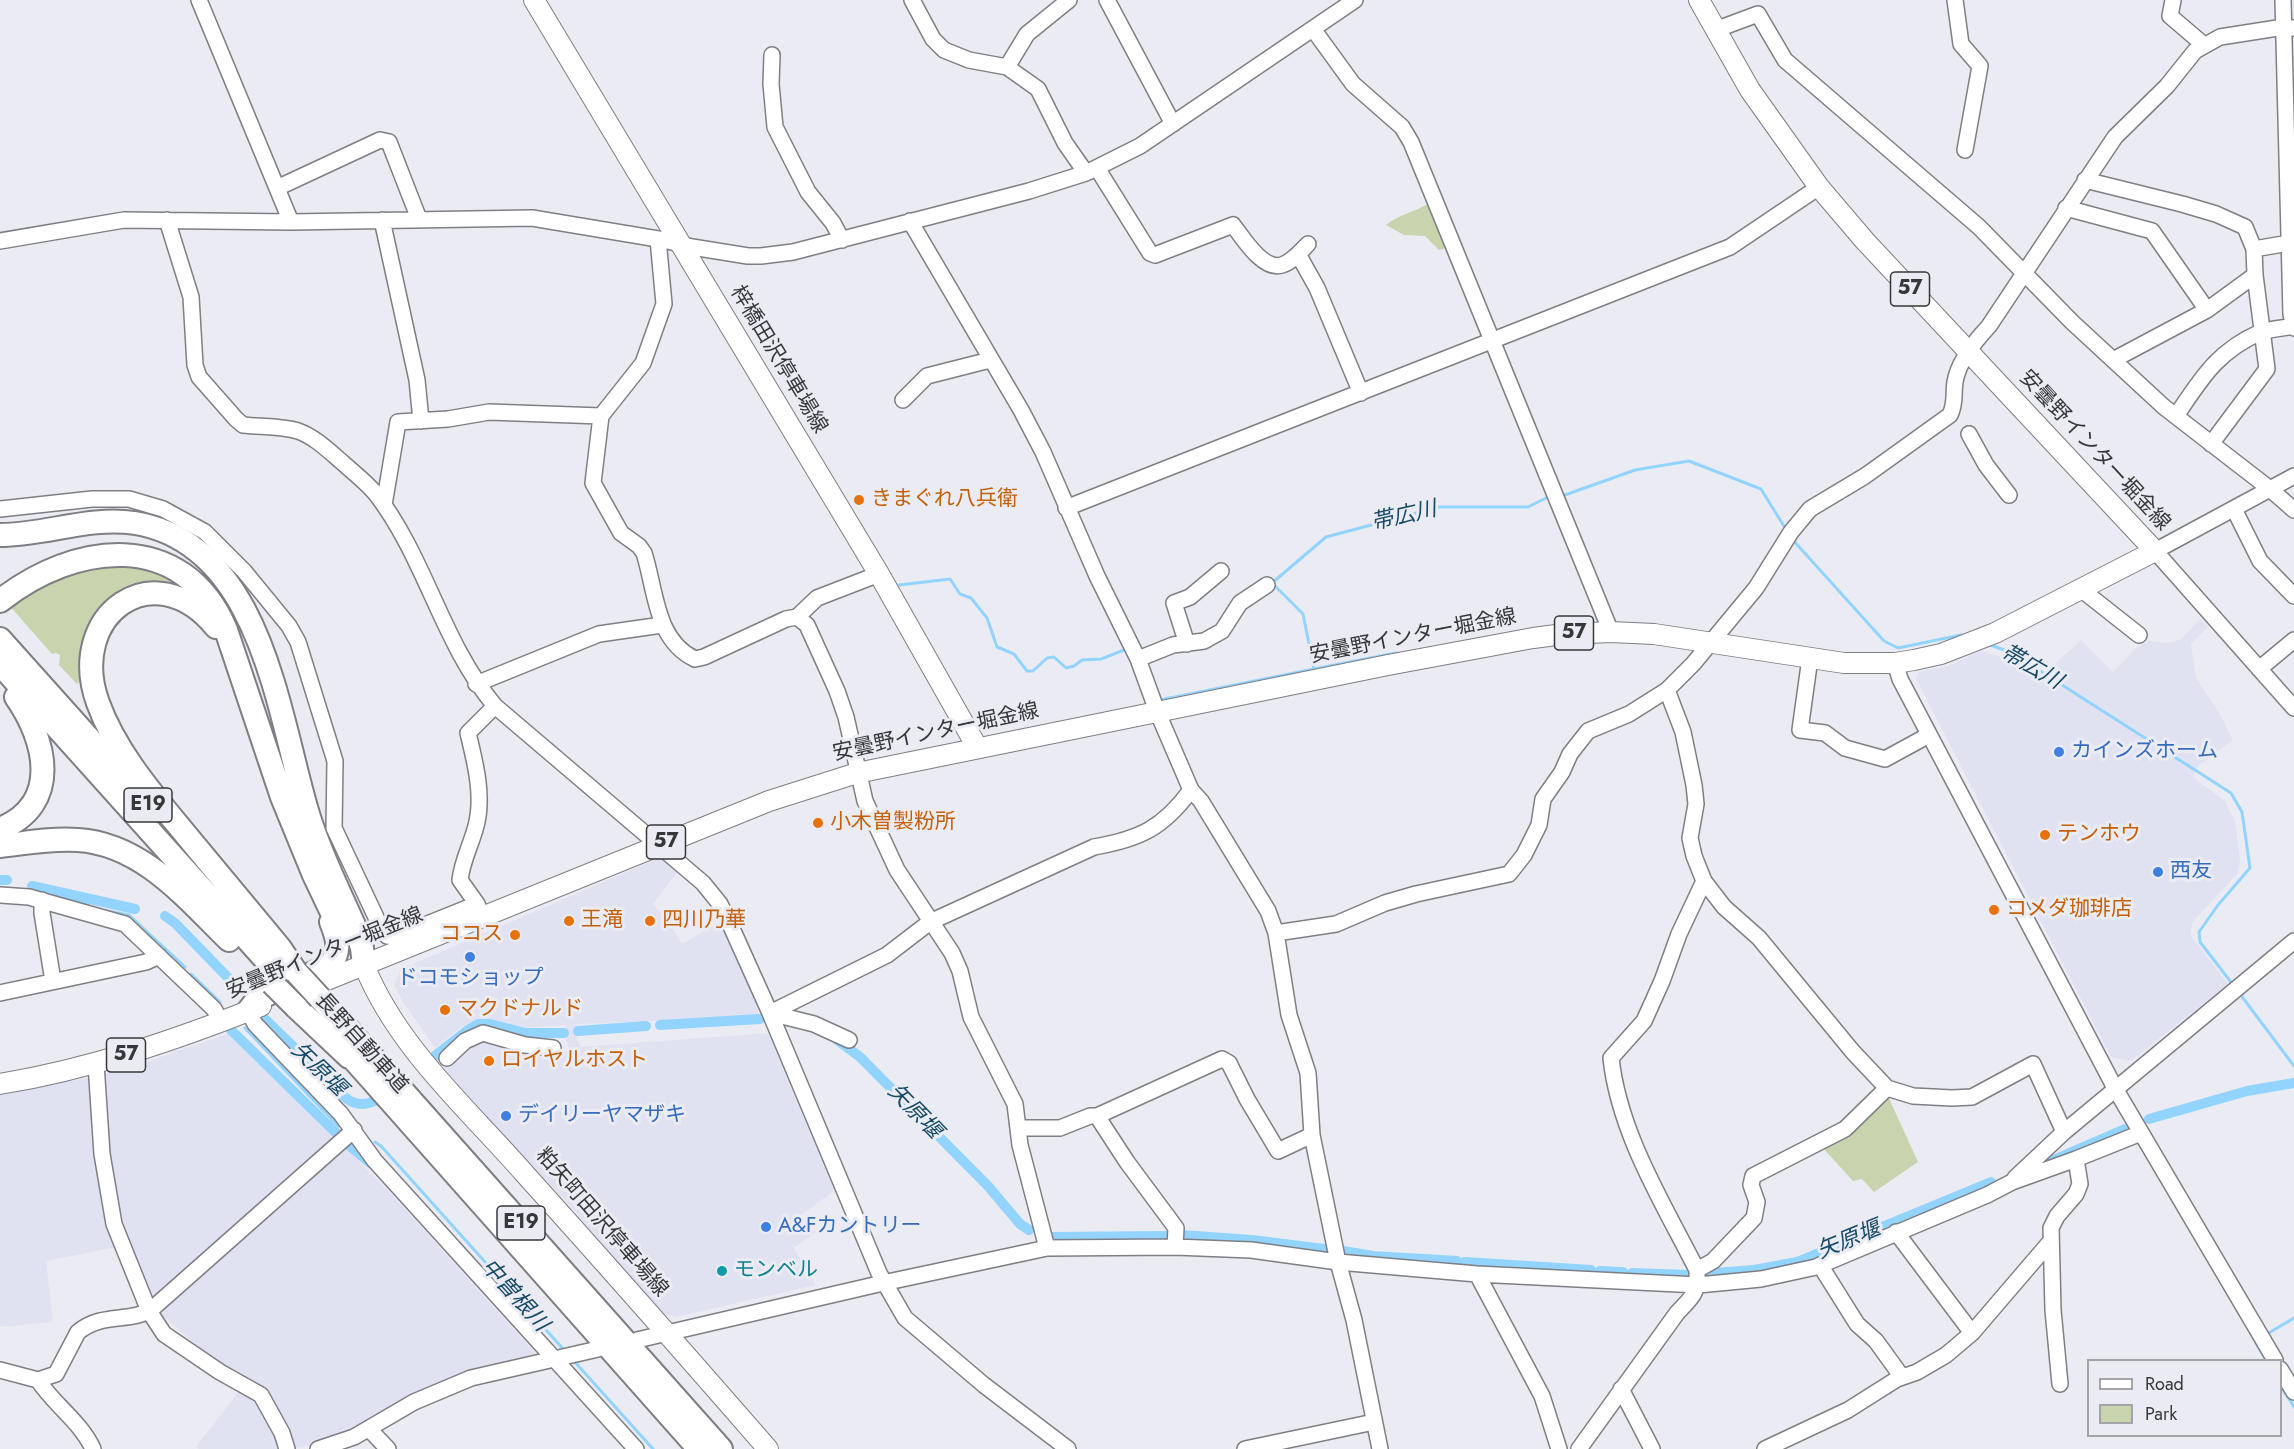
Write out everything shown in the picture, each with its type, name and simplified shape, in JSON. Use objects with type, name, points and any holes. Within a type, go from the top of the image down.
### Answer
[{"type":"highway","points":[[0,535],[117,521],[156,528],[173,535],[201,554],[220,572],[238,600],[257,639],[293,750],[310,820],[357,932],[364,965]]},
{"type":"highway","points":[[0,587],[39,565],[73,550],[112,543],[139,544],[171,554],[192,566],[234,606],[257,639]]},
{"type":"highway","points":[[0,601],[38,577],[76,561],[110,554],[141,556],[167,565],[181,573],[205,593],[220,616],[268,760],[314,875],[338,943],[336,958],[322,969],[264,996],[256,1001],[248,1011]]},
{"type":"highway","points":[[238,665],[224,639],[206,615],[184,599],[161,594],[140,596],[121,604],[112,611],[98,628],[91,648],[90,661],[92,684],[108,728],[168,813],[280,948],[283,978]]},
{"type":"highway","name":"E19","points":[[0,639],[283,978]]},
{"type":"highway","name":"E19","points":[[0,664],[283,978]]},
{"type":"highway","points":[[0,677],[25,710],[39,740],[43,761],[41,782],[32,804],[15,822],[0,830]]},
{"type":"highway","points":[[0,846],[40,840],[79,840],[122,850],[152,868],[283,978],[307,1003]]},
{"type":"highway","points":[[314,875],[344,938],[364,965]]},
{"type":"highway","name":"長野自動車道","points":[[307,1003],[321,1033],[361,1068],[699,1449]]},
{"type":"highway","name":"長野自動車道","points":[[307,1003],[722,1449]]},
{"type":"main road","name":"梓橋田沢停車場線","points":[[534,0],[879,574],[977,747]]},
{"type":"main road","name":"安曇野インター堀金線","points":[[0,1084],[96,1064],[221,1021],[364,965],[480,911],[660,845],[769,801],[857,773],[1157,711],[1533,638],[1611,632],[1654,634],[1844,663],[1895,663],[1941,654],[1969,644],[2021,621],[2155,551],[1865,242],[1819,187],[1749,90],[1699,0]]},
{"type":"main road","name":"粕矢町田沢停車場線","points":[[364,965],[382,1003],[424,1063],[768,1449]]},
{"type":"street","points":[[199,0],[291,222]]},
{"type":"street","points":[[912,0],[933,39],[944,50],[969,60],[1007,67],[1038,89],[1065,143],[1091,171],[1150,253],[1155,255],[1233,225],[1264,262],[1277,266],[1284,265],[1303,249],[1361,393]]},
{"type":"street","points":[[1007,67],[1027,34],[1069,0]]},
{"type":"street","points":[[1107,0],[1173,124]]},
{"type":"street","points":[[0,240],[124,220],[291,222],[532,218],[748,256],[794,252],[1029,191],[1091,171],[1140,146],[1355,0]]},
{"type":"street","points":[[1956,0],[1961,44],[1980,66],[1965,150]]},
{"type":"street","points":[[2173,0],[2170,16],[2204,45]]},
{"type":"street","points":[[2175,416],[2219,358],[2262,332],[2294,327],[2289,243],[2289,27],[2283,0]]},
{"type":"street","points":[[1715,30],[1758,14],[1785,60],[1978,227],[2113,360],[2175,416],[2294,510]]},
{"type":"street","points":[[1276,933],[1336,924],[1385,903],[1416,894],[1509,874],[1524,855],[1539,825],[1543,800],[1562,772],[1570,754],[1588,731],[1629,714],[1667,690],[1693,664],[1756,588],[1791,532],[1810,509],[1865,476],[1950,415],[1954,405],[1954,381],[1971,345],[1989,326],[2115,137],[2167,86],[2195,51],[2204,45],[2220,37],[2289,27]]},
{"type":"street","points":[[1313,29],[1353,84],[1402,127],[1411,142],[1611,632]]},
{"type":"street","points":[[772,55],[771,84],[775,127],[808,192],[833,223],[842,240]]},
{"type":"street","points":[[277,188],[380,140],[388,142],[418,219]]},
{"type":"street","points":[[2085,180],[2216,214],[2245,227],[2254,249],[2267,369],[2211,444]]},
{"type":"street","points":[[1066,508],[1730,247],[1819,187]]},
{"type":"street","points":[[2066,208],[2152,231],[2206,310]]},
{"type":"street","points":[[167,220],[191,297],[195,365],[199,377],[243,424],[298,431],[325,447],[374,491],[419,566],[455,646],[476,684],[495,706],[703,883],[720,904],[770,1013],[883,1283],[905,1318],[984,1385],[1068,1449]]},
{"type":"street","points":[[382,220],[417,380],[421,421]]},
{"type":"street","points":[[910,221],[1043,452],[1066,508],[1138,659],[1157,711],[1191,790],[1201,801],[1268,911],[1276,933],[1289,1015],[1308,1073],[1312,1135],[1338,1262],[1354,1320],[1380,1449]]},
{"type":"street","points":[[657,239],[664,304],[643,363],[601,416],[594,483],[621,533],[639,546],[644,553],[662,625],[669,639],[685,655],[695,659],[797,616],[817,598],[879,574]]},
{"type":"street","points":[[2254,249],[2289,243]]},
{"type":"street","points":[[2113,360],[2206,310],[2256,275]]},
{"type":"street","points":[[903,400],[927,376],[990,360]]},
{"type":"street","points":[[384,505],[398,422],[448,419],[489,411],[601,416]]},
{"type":"street","points":[[1969,434],[1986,465],[2009,495]]},
{"type":"street","points":[[2294,476],[2155,551],[2294,708]]},
{"type":"street","points":[[0,509],[92,499],[129,499],[163,509],[205,532],[244,571],[280,614],[298,642],[335,761],[334,828],[382,930],[387,936],[394,937],[480,911],[460,880],[479,808],[476,768],[468,733],[495,706]]},
{"type":"street","points":[[2234,509],[2260,561],[2294,597]]},
{"type":"street","points":[[1187,644],[1174,603],[1190,597],[1221,572]]},
{"type":"street","points":[[1138,659],[1173,645],[1204,641],[1222,631],[1240,603],[1267,585]]},
{"type":"street","points":[[2082,590],[2139,635]]},
{"type":"street","points":[[797,616],[807,625],[837,691],[846,717],[865,801],[897,870],[930,922],[948,945],[960,971],[971,1017],[1015,1104],[1018,1128],[1047,1248]]},
{"type":"street","points":[[476,684],[599,634],[662,625]]},
{"type":"street","points":[[2259,669],[2294,640]]},
{"type":"street","points":[[1810,658],[1800,730],[1825,733],[1845,748],[1885,759],[1929,735]]},
{"type":"street","points":[[1895,663],[1900,679],[2116,1090],[2274,1359]]},
{"type":"street","points":[[1667,690],[1683,732],[1696,804],[1690,838],[1694,856],[1704,880],[1724,906],[1759,938],[1853,1053],[1887,1088],[1912,1096],[1972,1097],[2033,1064],[2064,1132]]},
{"type":"street","points":[[770,1013],[887,955],[930,922],[1094,847],[1118,843],[1155,828],[1177,809],[1191,790]]},
{"type":"street","points":[[1580,1449],[1677,1312],[1695,1294],[1697,1277],[1625,1120],[1613,1080],[1611,1058],[1644,1021],[1662,981],[1678,934],[1704,880]]},
{"type":"street","points":[[0,895],[17,895],[42,900],[120,922],[214,1009],[221,1021]]},
{"type":"street","points":[[42,900],[53,981]]},
{"type":"street","points":[[2012,1182],[2064,1132],[2294,941]]},
{"type":"street","points":[[0,993],[146,962],[159,956]]},
{"type":"street","points":[[248,1011],[255,1024],[354,1130],[375,1161],[636,1449]]},
{"type":"street","points":[[770,1013],[814,1024],[849,1040]]},
{"type":"street","points":[[447,1058],[465,1041],[483,1033],[525,1045],[553,1048]]},
{"type":"street","points":[[1018,1128],[1060,1128],[1090,1116],[1096,1116],[1222,1059],[1229,1063],[1278,1151],[1312,1135]]},
{"type":"street","points":[[96,1064],[102,1154],[114,1224],[149,1311],[164,1335],[220,1372],[261,1395],[282,1433],[287,1449]]},
{"type":"street","points":[[1697,1277],[1754,1218],[1756,1202],[1751,1185],[1753,1176],[1845,1129],[1887,1088]]},
{"type":"street","points":[[1096,1116],[1176,1228],[1175,1246]]},
{"type":"street","points":[[0,1370],[38,1380],[56,1374],[78,1332],[100,1319],[149,1311],[354,1130]]},
{"type":"street","points":[[637,1340],[1047,1248],[1175,1246],[1251,1250],[1338,1262],[1477,1274],[1761,1279],[1820,1266],[1987,1195],[2012,1182],[2141,1133]]},
{"type":"street","points":[[2060,1384],[2050,1242],[2051,1228],[2057,1216],[2076,1194],[2080,1184],[2076,1159]]},
{"type":"street","points":[[1896,1232],[1972,1333]]},
{"type":"street","points":[[1765,1449],[1848,1410],[1902,1377],[1917,1372],[1946,1355],[1972,1333],[2050,1242]]},
{"type":"street","points":[[1820,1266],[1857,1324],[1876,1341],[1902,1377]]},
{"type":"street","points":[[1477,1274],[1542,1396],[1559,1449]]},
{"type":"street","points":[[318,1449],[342,1442],[414,1402],[471,1377],[598,1349]]},
{"type":"street","points":[[2282,1372],[2294,1392]]},
{"type":"street","points":[[38,1380],[48,1396],[84,1432],[93,1449]]},
{"type":"street","points":[[1621,1389],[1652,1449]]},
{"type":"street","points":[[1245,1449],[1374,1422]]},
{"type":"street","points":[[369,1429],[388,1449]]},
{"type":"shaded area","points":[[2200,619],[2208,627],[2191,644],[2196,678],[2220,714],[2233,740],[2199,765],[2193,777],[2225,801],[2235,821],[2240,859],[2238,873],[2192,923],[2191,936],[2228,984],[2131,1061],[2111,1057],[1916,679],[1919,672],[1948,666],[1981,651],[2015,661],[2042,676],[2081,640],[2113,672],[2137,647],[2149,641],[2164,643],[2180,640]]},
{"type":"shaded area","points":[[657,859],[665,860],[680,869],[653,904],[667,919],[682,944],[721,920],[744,972],[760,1017],[576,1024],[577,1039],[581,1047],[768,1033],[834,1191],[797,1218],[816,1232],[794,1248],[816,1285],[676,1317],[660,1313],[616,1264],[574,1210],[505,1138],[443,1068],[461,1050],[489,1038],[552,1058],[554,1053],[570,1050],[566,1040],[566,1025],[523,1028],[477,1019],[460,1028],[435,1048],[394,985],[401,969]]},
{"type":"shaded area","points":[[230,1033],[394,1197],[538,1356],[309,1446],[285,1449],[199,1449],[196,1447],[246,1382],[234,1377],[157,1311],[127,1245],[46,1261],[53,1322],[0,1327],[0,1095],[97,1076],[140,1064]]},
{"type":"green space","points":[[1428,204],[1446,248],[1439,250],[1425,236],[1404,235],[1386,225]]},
{"type":"green space","points":[[147,564],[195,589],[122,598],[82,680],[77,684],[59,665],[60,655],[52,654],[8,604],[80,567]]},
{"type":"green space","points":[[1887,1094],[1918,1162],[1874,1192],[1862,1179],[1853,1181],[1821,1146]]},
{"type":"waterway","name":"帯広川","points":[[1565,495],[1635,470],[1689,461],[1761,489],[1787,531]]},
{"type":"waterway","name":"帯広川","points":[[1158,699],[1314,669],[1303,614],[1272,583],[1326,537],[1439,507],[1528,507],[1550,496]]},
{"type":"waterway","name":"帯広川","points":[[1792,539],[1884,641],[1898,648],[1965,636]]},
{"type":"waterway","points":[[899,585],[950,579],[960,594],[971,598],[987,618],[997,647],[1014,654],[1027,671],[1033,671],[1047,658],[1054,657],[1066,668],[1082,660],[1101,659],[1124,650],[1128,653]]},
{"type":"waterway","name":"帯広川","points":[[1988,644],[2012,653],[2231,793],[2242,812],[2250,868],[2218,905],[2199,932],[2200,942],[2234,986]]},
{"type":"waterway","points":[[1314,669],[1396,653]]},
{"type":"waterway","name":"矢原堰","points":[[0,880],[7,880]]},
{"type":"waterway","name":"矢原堰","points":[[32,886],[135,909]]},
{"type":"waterway","name":"中曽根川","points":[[71,895],[90,907]]},
{"type":"waterway","name":"中曽根川","points":[[96,909],[129,915],[185,967]]},
{"type":"waterway","name":"矢原堰","points":[[165,916],[175,923],[239,989]]},
{"type":"waterway","name":"中曽根川","points":[[191,974],[220,1002]]},
{"type":"waterway","name":"帯広川","points":[[2240,994],[2294,1066]]},
{"type":"waterway","name":"矢原堰","points":[[265,1019],[347,1099],[362,1104],[377,1100]]},
{"type":"waterway","name":"矢原堰","points":[[660,1025],[760,1019]]},
{"type":"waterway","name":"矢原堰","points":[[435,1056],[478,1024],[490,1024],[525,1033],[564,1033]]},
{"type":"waterway","name":"矢原堰","points":[[578,1031],[646,1026]]},
{"type":"waterway","name":"中曽根川","points":[[245,1028],[338,1126]]},
{"type":"waterway","points":[[231,1030],[337,1134]]},
{"type":"waterway","name":"矢原堰","points":[[836,1039],[860,1057],[988,1186],[1020,1224],[1029,1230]]},
{"type":"waterway","name":"矢原堰","points":[[2149,1119],[2247,1091],[2294,1083]]},
{"type":"waterway","name":"矢原堰","points":[[2051,1161],[2125,1129]]},
{"type":"waterway","points":[[345,1142],[370,1163]]},
{"type":"waterway","name":"中曽根川","points":[[375,1142],[565,1351]]},
{"type":"waterway","name":"矢原堰","points":[[1701,1274],[1754,1270],[1797,1262],[1991,1182]]},
{"type":"waterway","name":"矢原堰","points":[[1181,1235],[1252,1240],[1332,1250]]},
{"type":"waterway","name":"矢原堰","points":[[1048,1237],[1171,1236]]},
{"type":"waterway","name":"矢原堰","points":[[1343,1251],[1373,1256],[1457,1261]]},
{"type":"waterway","name":"矢原堰","points":[[1465,1262],[1591,1270]]},
{"type":"waterway","name":"矢原堰","points":[[1600,1271],[1623,1272]]},
{"type":"waterway","name":"矢原堰","points":[[1632,1273],[1689,1275]]},
{"type":"waterway","name":"帯広川","points":[[2267,1334],[2294,1318]]},
{"type":"waterway","name":"帯広川","points":[[2259,1339],[2255,1341],[2265,1359]]},
{"type":"waterway","name":"中曽根川","points":[[574,1361],[653,1449]]},
{"type":"waterway","name":"帯広川","points":[[2282,1388],[2294,1407]]},
{"type":"place","name":"きまぐれ八兵衛","points":[[859,500]]},
{"type":"place","name":"カインズホーム","points":[[2059,752]]},
{"type":"place","name":"小木曽製粉所","points":[[818,823]]},
{"type":"place","name":"テンホウ","points":[[2045,835]]},
{"type":"place","name":"西友","points":[[2158,872]]},
{"type":"place","name":"コメダ珈琲店","points":[[1994,910]]},
{"type":"place","name":"王滝","points":[[569,921]]},
{"type":"place","name":"四川乃華","points":[[650,921]]},
{"type":"place","name":"ココス","points":[[515,935]]},
{"type":"place","name":"ドコモショップ","points":[[470,957]]},
{"type":"place","name":"マクドナルド","points":[[445,1010]]},
{"type":"place","name":"ロイヤルホスト","points":[[489,1061]]},
{"type":"place","name":"デイリーヤマザキ","points":[[506,1116]]},
{"type":"place","name":"A&Fカントリー","points":[[766,1227]]},
{"type":"place","name":"モンベル","points":[[722,1271]]}]
